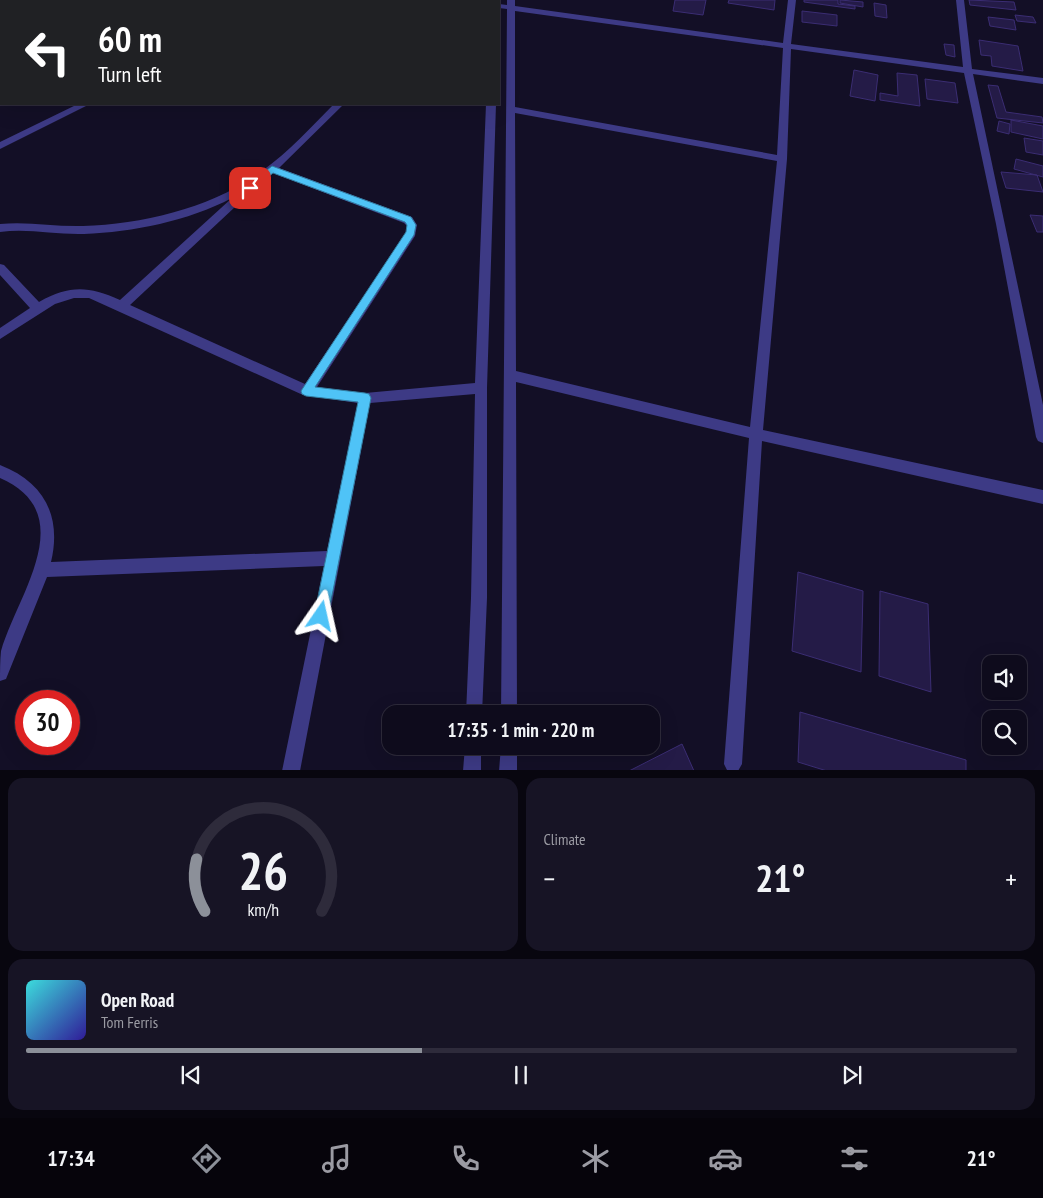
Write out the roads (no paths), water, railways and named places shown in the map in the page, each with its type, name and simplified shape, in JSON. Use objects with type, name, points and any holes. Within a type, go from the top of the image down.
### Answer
[{"type":"street","points":[[733,764],[756,434],[782,159],[787,45],[792,0]]},
{"type":"street","points":[[960,0],[968,71],[1001,224],[1043,437]]},
{"type":"street","points":[[509,705],[511,109],[507,4],[1043,81]]},
{"type":"street","points":[[0,146],[83,105]]},
{"type":"street","points":[[121,306],[268,172],[337,105]]},
{"type":"street","points":[[474,705],[479,598],[481,388],[491,105]]},
{"type":"street","points":[[511,109],[782,159]]},
{"type":"street","points":[[0,228],[62,230],[129,225],[210,203],[243,188],[268,172]]},
{"type":"street","points":[[268,172],[408,220],[412,225],[411,233],[306,391]]},
{"type":"street","points":[[0,268],[38,309]]},
{"type":"street","points":[[0,334],[38,309],[69,294],[91,294],[306,391],[365,398],[481,388]]},
{"type":"street","points":[[510,376],[756,434],[1043,497]]},
{"type":"street","points":[[291,770],[365,398]]},
{"type":"street","points":[[0,471],[22,482],[38,497],[46,515],[48,534],[42,570],[0,674]]},
{"type":"street","points":[[42,570],[332,558]]},
{"type":"street","points":[[472,770],[473,755]]},
{"type":"street","points":[[508,770],[509,755]]}]
